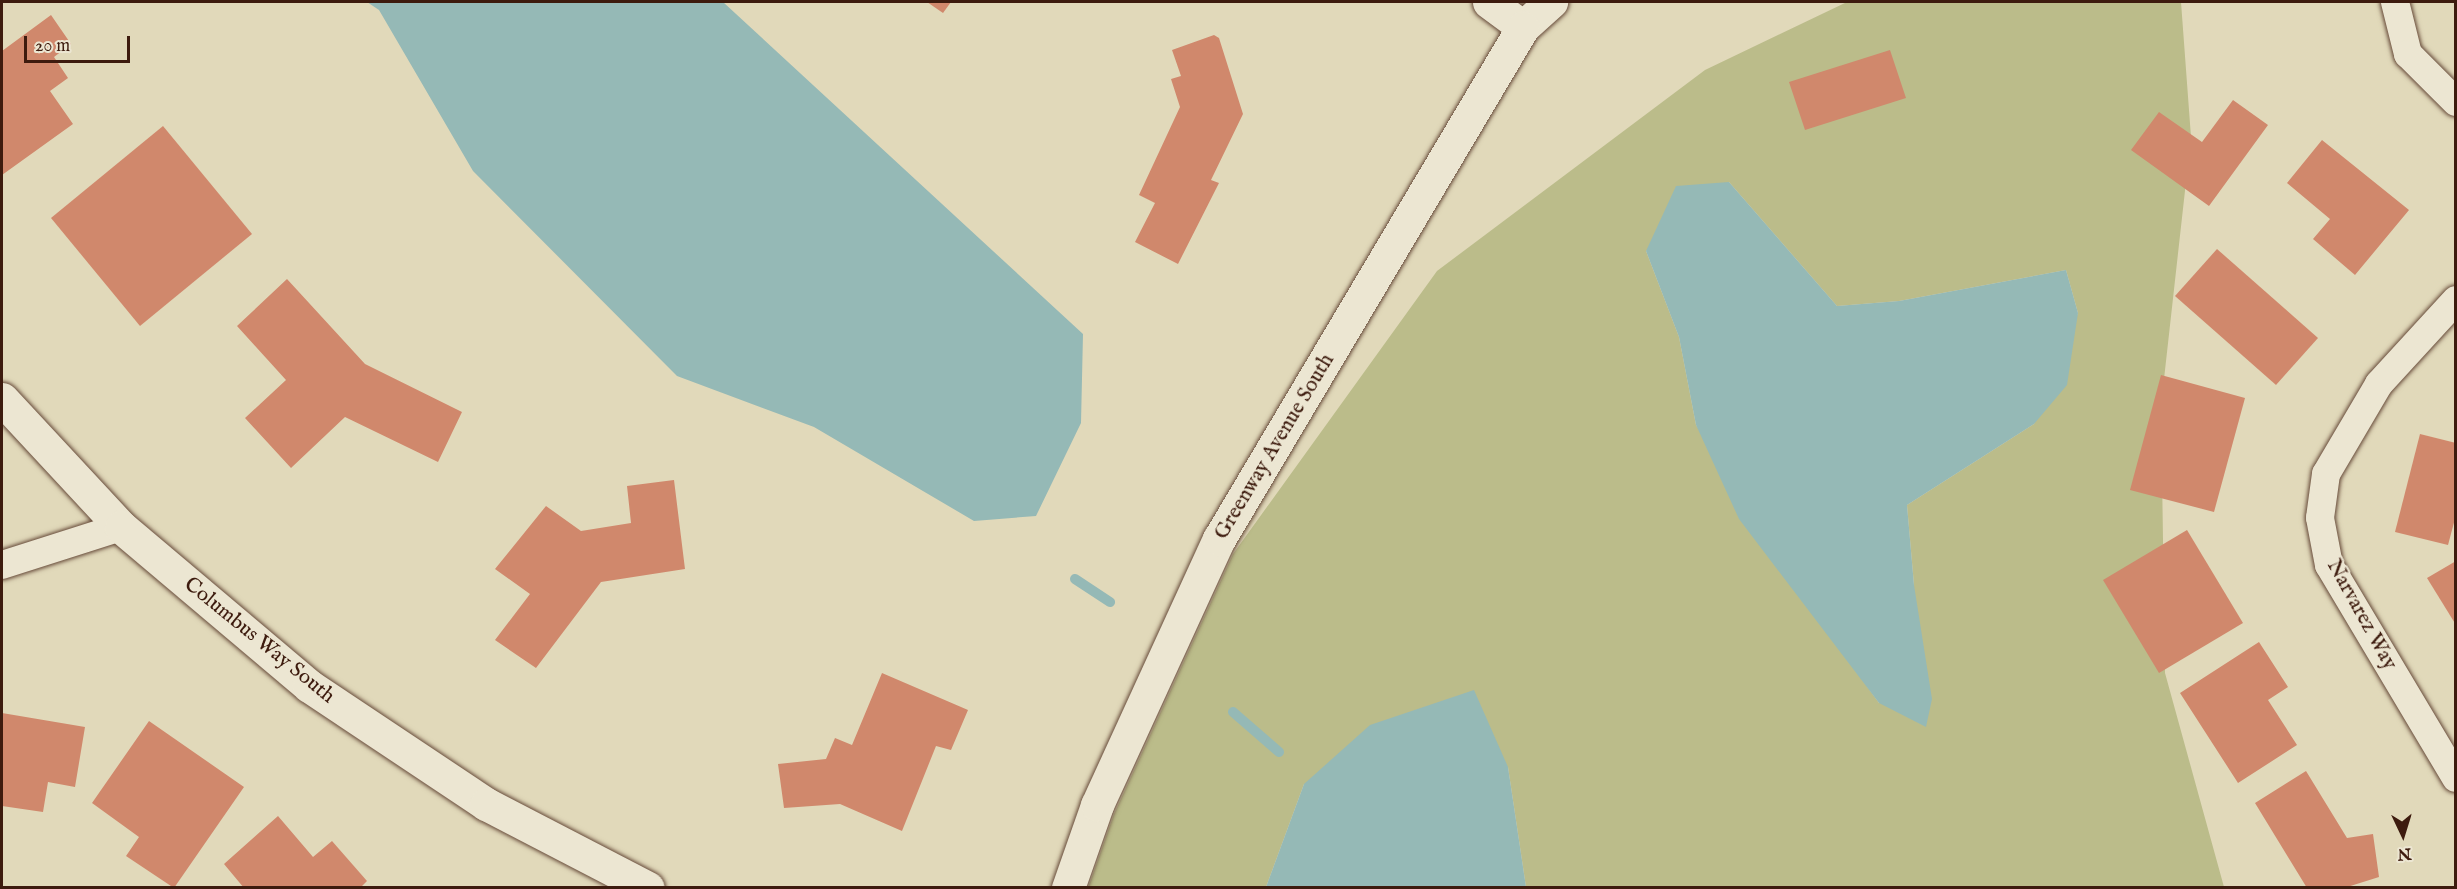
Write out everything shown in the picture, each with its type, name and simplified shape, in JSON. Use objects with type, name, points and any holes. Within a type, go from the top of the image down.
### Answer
[{"type":"street","points":[[1489,2],[1523,27]]},
{"type":"street","name":"Greenway Avenue South","points":[[1068,888],[1097,805],[1219,539],[1523,27],[1551,2]]},
{"type":"street","points":[[2395,2],[2408,54],[2456,102]]},
{"type":"street","name":"Narvarez Way","points":[[2456,300],[2379,384],[2326,474],[2320,518],[2329,565],[2456,778]]},
{"type":"street","name":"Columbus Way South","points":[[2,399],[121,526],[309,686],[486,804],[648,888]]},
{"type":"street","points":[[2,565],[121,526]]},
{"type":"green space","points":[[1847,2],[2181,2],[2191,137],[2161,406],[2165,673],[2224,887],[1526,887],[1508,767],[1304,784],[1266,887],[1088,888],[1114,814],[1233,554],[1437,271],[1705,70]],"holes":[[[1729,182],[1837,306],[1899,301],[2066,270],[2078,313],[2034,424],[1907,505],[1914,585],[1879,703],[1819,620],[1696,425],[1679,337],[1646,251]]]},
{"type":"water","points":[[367,2],[723,2],[1083,334],[1081,423],[1036,516],[974,521],[814,427],[677,376],[473,171],[379,10]]},
{"type":"water","points":[[1729,182],[1837,306],[1899,301],[2066,270],[2078,313],[2067,385],[2034,424],[1907,505],[1914,585],[1932,699],[1926,727],[1879,703],[1739,519],[1696,425],[1679,337],[1646,251],[1676,186]]},
{"type":"water","points":[[1474,690],[1508,767],[1526,887],[1266,887],[1304,784],[1370,725]]},
{"type":"building","points":[[927,2],[951,2],[943,13]]},
{"type":"building","points":[[51,15],[71,44],[54,57],[68,78],[50,91],[73,124],[2,175],[2,51]]},
{"type":"building","points":[[1214,35],[1219,38],[1243,114],[1211,180],[1219,183],[1178,264],[1135,242],[1155,203],[1139,195],[1180,107],[1171,79],[1181,76],[1172,50]]},
{"type":"building","points":[[1890,50],[1906,98],[1805,130],[1789,82]]},
{"type":"building","points":[[2233,100],[2268,125],[2209,206],[2131,150],[2159,112],[2202,142]]},
{"type":"building","points":[[163,126],[252,234],[140,326],[51,218]]},
{"type":"building","points":[[2322,140],[2409,210],[2355,275],[2313,239],[2330,219],[2287,183]]},
{"type":"building","points":[[2217,249],[2318,338],[2276,385],[2175,296]]},
{"type":"building","points":[[287,279],[365,364],[462,412],[438,462],[345,417],[291,468],[245,418],[286,380],[237,326]]},
{"type":"building","points":[[2161,375],[2245,398],[2214,512],[2130,490]]},
{"type":"building","points":[[2420,434],[2456,443],[2456,515],[2448,545],[2395,532]]},
{"type":"building","points":[[674,480],[685,569],[601,582],[536,668],[495,640],[530,594],[495,569],[546,506],[581,531],[631,523],[627,486]]},
{"type":"building","points":[[2187,530],[2243,623],[2159,673],[2103,580]]},
{"type":"building","points":[[2456,561],[2456,625],[2427,578]]},
{"type":"building","points":[[2259,642],[2288,687],[2268,700],[2297,745],[2238,783],[2180,693]]},
{"type":"building","points":[[882,673],[968,710],[951,750],[936,746],[902,831],[840,804],[784,808],[778,764],[826,759],[835,738],[852,745]]},
{"type":"building","points":[[2,713],[85,727],[75,787],[48,782],[43,812],[2,806]]},
{"type":"building","points":[[149,721],[244,787],[174,888],[126,856],[139,837],[92,803]]},
{"type":"building","points":[[2306,771],[2347,838],[2373,834],[2379,877],[2344,888],[2307,888],[2255,803]]},
{"type":"building","points":[[278,816],[313,857],[332,841],[367,881],[360,888],[244,888],[224,864]]},
{"type":"waterway","points":[[1075,579],[1110,602]]},
{"type":"waterway","points":[[1233,712],[1279,752]]}]
